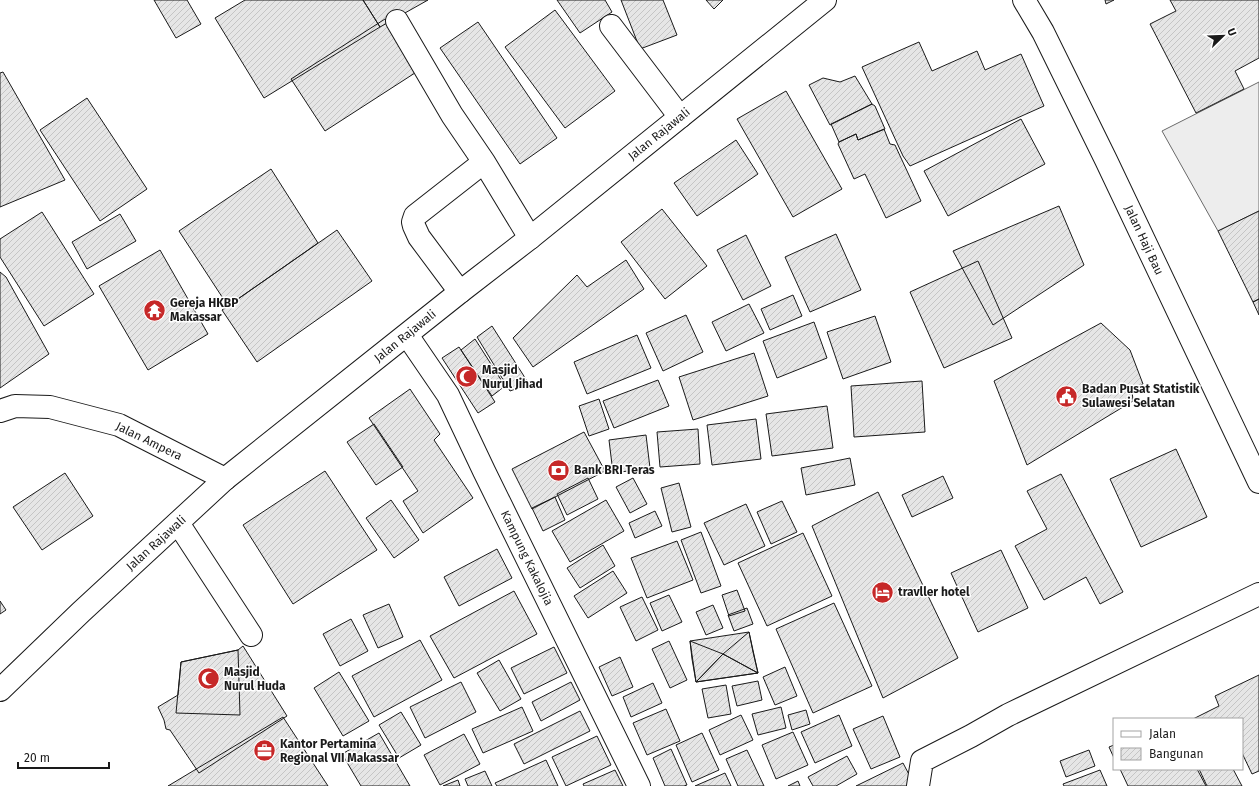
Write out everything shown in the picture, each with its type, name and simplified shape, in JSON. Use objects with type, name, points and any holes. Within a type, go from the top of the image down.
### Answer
[{"type":"street","name":"Jalan Rajawali","points":[[0,690],[81,612],[225,480],[460,292],[530,238],[825,0]]},
{"type":"street","name":"Jalan Haji Bau","points":[[1024,0],[1043,32],[1106,160],[1259,482]]},
{"type":"street","points":[[397,21],[452,115],[484,162],[530,238]]},
{"type":"street","points":[[611,26],[680,117]]},
{"type":"street","points":[[460,292],[419,237],[413,222],[415,216],[484,162]]},
{"type":"street","name":"Kampung Kakalojia","points":[[408,335],[448,395],[639,786]]},
{"type":"street","name":"Jalan Ampera","points":[[0,412],[15,406],[50,407],[119,425],[225,480]]},
{"type":"street","points":[[178,523],[251,635]]},
{"type":"street","points":[[918,786],[922,761],[1008,715],[1259,594]]},
{"type":"shaded area","points":[[1259,82],[1259,211],[1218,231],[1162,131]]},
{"type":"building","points":[[154,0],[187,0],[201,24],[176,38]]},
{"type":"building","points":[[245,0],[363,0],[380,27],[264,98],[215,18]]},
{"type":"building","points":[[363,0],[428,0],[380,27]]},
{"type":"building","points":[[557,0],[605,0],[612,12],[580,33]]},
{"type":"building","points":[[621,0],[663,0],[677,35],[640,49]]},
{"type":"building","points":[[706,0],[723,0],[714,9]]},
{"type":"building","points":[[1105,0],[1114,0],[1106,4]]},
{"type":"building","points":[[1170,0],[1259,0],[1259,58],[1235,71],[1244,89],[1196,113],[1150,24],[1176,11]]},
{"type":"building","points":[[555,10],[615,91],[565,128],[505,47]]},
{"type":"building","points":[[385,19],[418,71],[325,131],[291,79]]},
{"type":"building","points":[[478,22],[557,138],[520,164],[440,48]]},
{"type":"building","points":[[919,42],[932,71],[977,51],[985,70],[1021,54],[1044,106],[910,166],[903,156],[862,67]]},
{"type":"building","points":[[3,72],[65,180],[0,207],[0,73]]},
{"type":"building","points":[[855,76],[872,104],[830,125],[809,85],[823,78],[840,82]]},
{"type":"building","points":[[786,91],[842,189],[793,217],[737,119]]},
{"type":"building","points":[[87,98],[147,189],[100,221],[40,130]]},
{"type":"building","points":[[872,104],[875,106],[885,129],[858,140],[856,134],[839,142],[831,124]]},
{"type":"building","points":[[1021,119],[1045,164],[948,216],[924,171]]},
{"type":"building","points":[[884,129],[890,144],[895,145],[921,201],[886,218],[865,174],[854,179],[838,144],[839,142],[856,134],[858,140]]},
{"type":"building","points":[[736,140],[758,174],[697,216],[674,183]]},
{"type":"building","points":[[271,169],[318,243],[228,306],[179,231]]},
{"type":"building","points":[[1059,206],[1084,265],[993,325],[953,251]]},
{"type":"building","points":[[662,209],[707,266],[665,299],[621,242]]},
{"type":"building","points":[[1259,211],[1259,299],[1253,302],[1218,231]]},
{"type":"building","points":[[42,212],[94,294],[44,326],[0,257],[0,239]]},
{"type":"building","points":[[120,214],[136,241],[87,269],[72,242]]},
{"type":"building","points":[[337,230],[372,281],[257,362],[222,310]]},
{"type":"building","points":[[836,234],[861,290],[810,312],[785,257]]},
{"type":"building","points":[[746,235],[771,286],[743,300],[717,250]]},
{"type":"building","name":"Gereja HKBP Makassar","points":[[160,250],[208,334],[148,370],[99,286]]},
{"type":"building","points":[[626,260],[644,289],[533,367],[513,338],[577,275],[587,287]]},
{"type":"building","points":[[978,261],[1012,338],[944,368],[910,292]]},
{"type":"building","points":[[0,272],[6,277],[49,354],[0,388]]},
{"type":"building","points":[[793,295],[802,316],[770,330],[761,309]]},
{"type":"building","points":[[1259,299],[1259,315],[1253,302]]},
{"type":"building","points":[[749,304],[764,333],[726,351],[712,322]]},
{"type":"building","points":[[686,315],[703,352],[663,371],[646,333]]},
{"type":"building","points":[[875,316],[891,362],[843,379],[827,332]]},
{"type":"building","points":[[814,322],[827,358],[777,378],[763,341]]},
{"type":"building","name":"Badan Pusat Statistik Sulawesi Selatan","points":[[1101,323],[1130,350],[1143,384],[1132,390],[1133,401],[1027,465],[994,381]]},
{"type":"building","points":[[492,326],[529,384],[510,391],[477,337]]},
{"type":"building","points":[[637,335],[651,368],[587,394],[574,362]]},
{"type":"building","points":[[475,339],[505,386],[492,396],[461,350]]},
{"type":"building","name":"Masjid Nurul Jihad","points":[[459,347],[495,402],[478,413],[442,358]]},
{"type":"building","points":[[754,353],[768,396],[693,420],[679,377]]},
{"type":"building","points":[[658,380],[669,406],[614,428],[603,401]]},
{"type":"building","points":[[922,381],[925,432],[854,437],[851,386]]},
{"type":"building","points":[[410,389],[440,434],[434,440],[473,498],[423,533],[403,501],[418,491],[369,418]]},
{"type":"building","points":[[599,399],[609,429],[589,436],[579,406]]},
{"type":"building","points":[[827,406],[833,448],[772,456],[766,414]]},
{"type":"building","points":[[756,419],[761,459],[712,465],[707,425]]},
{"type":"building","points":[[374,424],[403,467],[376,485],[347,442]]},
{"type":"building","points":[[698,429],[700,464],[660,467],[657,432]]},
{"type":"building","name":"Bank BRI Teras","points":[[584,432],[605,471],[532,509],[512,469]]},
{"type":"building","points":[[646,435],[650,468],[613,473],[609,440]]},
{"type":"building","points":[[1176,449],[1207,517],[1141,547],[1110,479]]},
{"type":"building","points":[[850,458],[855,485],[806,495],[801,468]]},
{"type":"building","points":[[325,471],[377,550],[293,604],[243,525]]},
{"type":"building","points":[[65,473],[93,516],[42,550],[13,507]]},
{"type":"building","points":[[1061,474],[1123,592],[1100,604],[1086,577],[1044,600],[1015,546],[1047,529],[1027,491]]},
{"type":"building","points":[[943,476],[953,498],[912,517],[902,495]]},
{"type":"building","points":[[588,478],[598,499],[567,515],[557,494]]},
{"type":"building","points":[[633,478],[647,504],[630,513],[616,487]]},
{"type":"building","points":[[679,483],[691,527],[672,532],[661,488]]},
{"type":"building","name":"travller hotel","points":[[878,492],[958,658],[883,698],[812,526]]},
{"type":"building","points":[[555,497],[565,520],[543,531],[532,508]]},
{"type":"building","points":[[391,500],[419,540],[394,558],[366,518]]},
{"type":"building","points":[[606,500],[624,531],[570,562],[552,531]]},
{"type":"building","points":[[782,501],[797,532],[771,544],[757,512]]},
{"type":"building","points":[[746,504],[765,546],[724,565],[704,523]]},
{"type":"building","points":[[655,511],[662,526],[635,538],[629,523]]},
{"type":"building","points":[[701,532],[721,586],[701,593],[681,540]]},
{"type":"building","points":[[803,533],[832,596],[767,626],[738,563]]},
{"type":"building","points":[[677,541],[693,580],[647,598],[631,558]]},
{"type":"building","points":[[603,545],[615,566],[580,588],[567,568]]},
{"type":"building","points":[[497,549],[512,578],[459,606],[444,577]]},
{"type":"building","points":[[1001,550],[1028,608],[978,632],[951,573]]},
{"type":"building","points":[[613,571],[627,593],[588,618],[574,596]]},
{"type":"building","points":[[737,590],[745,611],[729,616],[722,595]]},
{"type":"building","points":[[514,591],[537,634],[454,678],[430,636]]},
{"type":"building","points":[[669,595],[682,622],[662,631],[650,603]]},
{"type":"building","points":[[642,597],[658,630],[636,641],[620,607]]},
{"type":"building","points":[[0,601],[6,610],[0,614]]},
{"type":"building","points":[[834,603],[872,686],[813,713],[776,629]]},
{"type":"building","points":[[389,604],[403,637],[378,648],[363,615]]},
{"type":"building","points":[[713,605],[723,628],[706,635],[696,612]]},
{"type":"building","points":[[747,608],[753,624],[734,631],[728,615]]},
{"type":"building","points":[[351,619],[368,651],[340,666],[323,634]]},
{"type":"building","points":[[749,632],[758,673],[696,682],[690,641]]},
{"type":"building","points":[[749,632],[753,652],[758,673],[723,654]]},
{"type":"building","points":[[420,640],[442,680],[374,717],[352,676]]},
{"type":"building","points":[[669,641],[687,680],[670,688],[652,649]]},
{"type":"building","points":[[690,641],[723,654],[696,682],[692,659]]},
{"type":"building","points":[[243,646],[287,716],[199,773],[170,730],[166,729],[158,707],[178,695],[181,662],[238,650]]},
{"type":"building","points":[[554,647],[567,673],[524,694],[511,668]]},
{"type":"building","name":"Masjid Nurul Huda","points":[[238,650],[240,715],[176,713],[181,662]]},
{"type":"building","points":[[723,654],[758,673],[696,682]]},
{"type":"building","points":[[620,657],[633,687],[612,696],[599,667]]},
{"type":"building","points":[[499,660],[521,699],[500,711],[477,673]]},
{"type":"building","points":[[785,667],[797,696],[775,705],[763,677]]},
{"type":"building","points":[[339,672],[369,721],[343,736],[314,688]]},
{"type":"building","points":[[1259,675],[1259,771],[1252,774],[1243,755],[1243,718],[1195,718],[1219,706],[1215,696]]},
{"type":"building","points":[[758,681],[762,700],[737,706],[732,686]]},
{"type":"building","points":[[461,682],[476,712],[425,738],[410,707]]},
{"type":"building","points":[[571,682],[580,700],[541,721],[532,702]]},
{"type":"building","points":[[653,683],[662,703],[631,717],[623,697]]},
{"type":"building","points":[[726,685],[731,714],[708,718],[702,689]]},
{"type":"building","points":[[522,707],[533,731],[483,753],[472,729]]},
{"type":"building","points":[[781,707],[786,728],[758,735],[752,714]]},
{"type":"building","points":[[666,709],[680,741],[647,755],[633,723]]},
{"type":"building","points":[[806,710],[810,724],[792,730],[788,715]]},
{"type":"building","points":[[580,711],[590,731],[524,764],[514,744]]},
{"type":"building","points":[[401,712],[421,745],[399,758],[379,725]]},
{"type":"building","points":[[741,715],[753,740],[720,755],[709,730]]},
{"type":"building","points":[[839,715],[852,746],[815,763],[801,732]]},
{"type":"building","points":[[883,716],[900,757],[871,769],[853,729]]},
{"type":"building","name":"Kantor Pertamina Regional VII Makassar","points":[[283,717],[328,786],[168,786]]},
{"type":"building","points":[[793,732],[808,765],[776,779],[762,745]]},
{"type":"building","points":[[379,733],[410,786],[361,786],[342,754]]},
{"type":"building","points":[[702,733],[719,770],[692,782],[676,745]]},
{"type":"building","points":[[464,734],[480,764],[440,785],[424,755]]},
{"type":"building","points":[[597,736],[611,765],[566,786],[552,757]]},
{"type":"building","points":[[1113,745],[1113,756],[1109,747]]},
{"type":"building","points":[[671,749],[687,785],[665,786],[653,758]]},
{"type":"building","points":[[747,750],[764,786],[738,786],[726,759]]},
{"type":"building","points":[[1089,750],[1095,766],[1066,777],[1060,761]]},
{"type":"building","points":[[847,756],[857,774],[836,786],[813,786],[808,777]]},
{"type":"building","points":[[546,760],[558,786],[497,786],[495,783]]},
{"type":"building","points":[[903,763],[914,784],[911,786],[856,786]]},
{"type":"building","points":[[615,770],[623,786],[584,786],[583,784]]},
{"type":"building","points":[[1100,770],[1107,786],[1064,786],[1063,784]]},
{"type":"building","points":[[1120,770],[1198,770],[1206,786],[1128,786]]},
{"type":"building","points":[[1199,770],[1234,770],[1242,786],[1207,786]]},
{"type":"building","points":[[485,771],[492,786],[468,786],[465,779]]},
{"type":"building","points":[[725,773],[731,786],[695,786]]},
{"type":"building","points":[[458,780],[460,786],[443,786]]},
{"type":"building","points":[[798,781],[800,786],[788,786]]},
{"type":"place","name":"Gereja HKBP Makassar","points":[[154,310]]},
{"type":"place","name":"Masjid Nurul Jihad","points":[[467,377]]},
{"type":"place","name":"Badan Pusat Statistik Sulawesi Selatan","points":[[1066,396]]},
{"type":"place","name":"Bank BRI Teras","points":[[558,470]]},
{"type":"place","name":"travller hotel","points":[[882,592]]},
{"type":"place","name":"Masjid Nurul Huda","points":[[209,679]]},
{"type":"place","name":"Kantor Pertamina Regional VII Makassar","points":[[265,751]]}]
